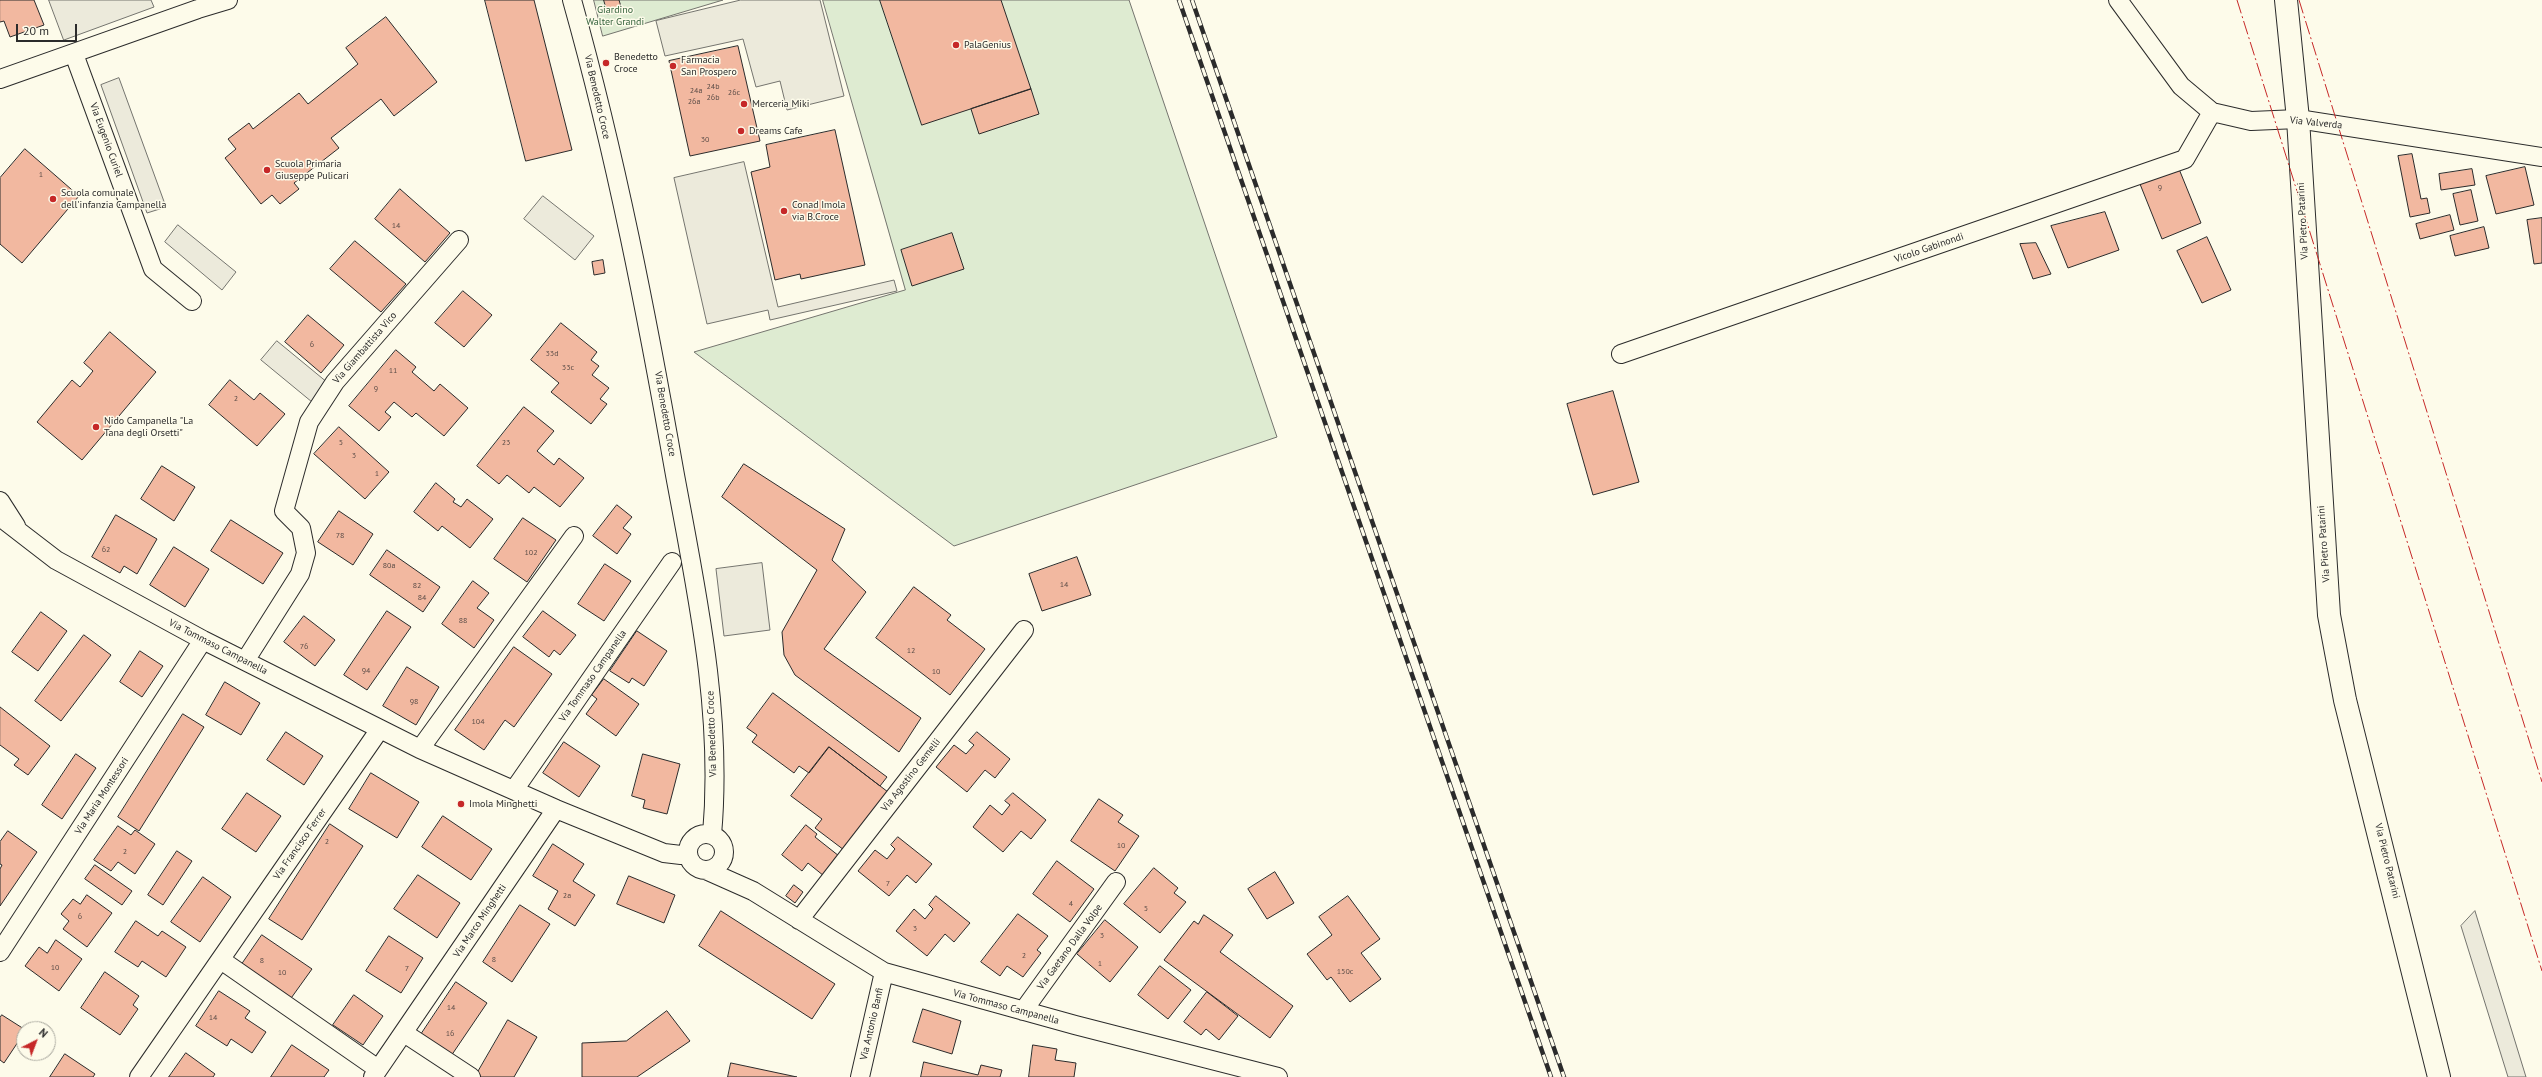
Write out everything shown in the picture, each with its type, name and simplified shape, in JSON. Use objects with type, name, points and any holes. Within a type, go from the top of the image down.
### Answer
[{"type":"main road","name":"Via Pietro Patarini","points":[[2286,0],[2298,119],[2329,615],[2345,700],[2439,1077]]},
{"type":"street","points":[[0,79],[198,9],[228,0]]},
{"type":"street","name":"Via Benedetto Croce","points":[[572,0],[588,59],[651,335],[703,628],[711,693],[715,751],[712,834]]},
{"type":"street","name":"Via Valverda","points":[[2118,0],[2181,86],[2212,112],[2251,121],[2298,119],[2542,157]]},
{"type":"street","name":"Via Eugenio Curiel","points":[[74,54],[153,269],[192,301]]},
{"type":"street","name":"Vicolo Gabinondi","points":[[1621,354],[2185,159],[2212,112]]},
{"type":"street","name":"Via Giambattista Vico","points":[[245,661],[300,574],[306,553],[301,528],[284,512],[309,422],[335,382],[459,240]]},
{"type":"street","name":"Via Tommaso Campanella","points":[[0,501],[22,535]]},
{"type":"street","name":"Via Tommaso Campanella","points":[[0,517],[56,560],[203,640],[380,730],[556,809],[664,853],[681,855],[688,852],[688,858],[696,868],[708,871],[753,890],[884,972],[1023,1011],[1278,1077]]},
{"type":"street","points":[[420,749],[574,536]]},
{"type":"street","name":"Via Tommaso Campanella","points":[[514,790],[672,562]]},
{"type":"street","name":"Via Agostino Gemelli","points":[[799,920],[1024,630]]},
{"type":"street","name":"Via Maria Montessori","points":[[0,952],[203,640]]},
{"type":"street","name":"Via Francisco Ferrer","points":[[139,1077],[380,730]]},
{"type":"street","name":"Via Marco Minghetti","points":[[376,1073],[556,809]]},
{"type":"street","points":[[688,852],[691,841],[696,837],[712,834]]},
{"type":"street","name":"Via Tommaso Campanella","points":[[712,834],[721,841],[724,857],[735,873],[753,890]]},
{"type":"street","points":[[708,871],[718,866],[724,857]]},
{"type":"street","name":"Via Gaetano Dalla Volpe","points":[[1023,1011],[1116,882]]},
{"type":"street","points":[[221,960],[376,1073]]},
{"type":"street","name":"Via Antonio Banfi","points":[[860,1077],[884,972]]},
{"type":"street","points":[[404,1033],[471,1077]]},
{"type":"green space","name":"Giardino Walter Grandi","points":[[594,0],[723,0],[603,36]]},
{"type":"green space","points":[[823,0],[1129,0],[1277,437],[954,546],[694,352],[905,290]]},
{"type":"shaded area","points":[[49,0],[151,0],[154,7],[64,40]]},
{"type":"shaded area","points":[[741,0],[820,0],[844,96],[787,110],[780,81],[756,87],[743,39],[665,56],[656,21]]},
{"type":"shaded area","points":[[119,78],[166,207],[147,213],[101,85]]},
{"type":"shaded area","points":[[744,162],[778,307],[894,280],[897,291],[770,320],[768,310],[707,324],[674,178]]},
{"type":"shaded area","points":[[543,196],[594,236],[575,260],[524,219]]},
{"type":"shaded area","points":[[178,225],[236,272],[222,290],[165,242]]},
{"type":"shaded area","points":[[277,341],[328,383],[312,402],[261,360]]},
{"type":"shaded area","points":[[762,563],[770,630],[724,636],[716,569]]},
{"type":"shaded area","points":[[2475,911],[2526,1077],[2508,1077],[2461,926]]},
{"type":"building","points":[[0,0],[34,0],[44,25],[10,37],[4,21],[0,22]]},
{"type":"building","points":[[485,0],[534,0],[572,150],[526,161]]},
{"type":"building","points":[[604,0],[619,0],[622,10],[608,14]]},
{"type":"building","name":"PalaGenius","points":[[880,0],[1001,0],[1031,89],[922,125]]},
{"type":"building","points":[[386,17],[437,82],[394,116],[381,99],[331,138],[339,148],[294,183],[299,189],[280,204],[272,195],[261,204],[225,158],[236,149],[228,139],[249,123],[253,129],[299,93],[308,104],[358,64],[346,48]]},
{"type":"building","points":[[738,46],[760,141],[690,156],[669,61]]},
{"type":"building","points":[[1031,89],[1039,114],[979,134],[971,109]]},
{"type":"building","points":[[835,130],[865,265],[801,279],[800,274],[775,280],[751,172],[770,167],[766,145]]},
{"type":"building","points":[[25,149],[79,196],[22,263],[0,244],[0,178]]},
{"type":"building","points":[[2412,154],[2421,199],[2427,198],[2430,213],[2410,217],[2398,156]]},
{"type":"building","points":[[2525,167],[2534,205],[2496,214],[2486,176]]},
{"type":"building","points":[[2179,169],[2201,223],[2162,239],[2140,184]]},
{"type":"building","points":[[2472,169],[2475,185],[2441,190],[2439,174]]},
{"type":"building","points":[[400,189],[450,233],[425,262],[375,219]]},
{"type":"building","points":[[2471,190],[2478,221],[2460,225],[2453,194]]},
{"type":"building","points":[[2105,212],[2119,250],[2068,268],[2051,226]]},
{"type":"building","points":[[2450,215],[2454,230],[2420,239],[2416,224]]},
{"type":"building","points":[[2542,218],[2542,263],[2534,264],[2527,220]]},
{"type":"building","points":[[2484,227],[2489,248],[2455,256],[2450,236]]},
{"type":"building","points":[[952,233],[964,269],[912,286],[901,250]]},
{"type":"building","points":[[2207,237],[2231,290],[2202,303],[2177,251]]},
{"type":"building","points":[[355,241],[406,284],[381,312],[330,269]]},
{"type":"building","points":[[2036,243],[2051,274],[2033,279],[2020,244]]},
{"type":"building","points":[[603,260],[605,273],[594,275],[592,262]]},
{"type":"building","points":[[463,291],[492,315],[464,347],[435,323]]},
{"type":"building","points":[[308,315],[344,345],[321,373],[285,342]]},
{"type":"building","points":[[561,323],[597,352],[591,360],[599,366],[592,375],[609,388],[600,399],[607,404],[591,424],[551,392],[559,383],[531,360]]},
{"type":"building","points":[[110,332],[156,372],[82,460],[37,422],[72,380],[80,387],[93,371],[84,363]]},
{"type":"building","points":[[396,350],[416,367],[412,372],[434,391],[440,384],[468,408],[444,436],[416,413],[412,417],[394,402],[385,412],[391,417],[379,431],[349,406]]},
{"type":"building","points":[[230,380],[254,400],[260,393],[285,414],[257,446],[209,405]]},
{"type":"building","points":[[1613,391],[1639,482],[1593,495],[1567,404]]},
{"type":"building","points":[[524,407],[554,431],[537,451],[554,465],[559,458],[584,478],[560,507],[534,487],[529,493],[507,475],[499,484],[477,466]]},
{"type":"building","points":[[339,427],[389,472],[365,499],[314,454]]},
{"type":"building","points":[[744,464],[845,529],[832,560],[866,592],[824,649],[921,718],[899,752],[795,675],[784,655],[782,632],[817,570],[722,497]]},
{"type":"building","points":[[162,466],[195,487],[174,521],[141,499]]},
{"type":"building","points":[[436,483],[455,499],[453,502],[461,507],[467,499],[493,519],[470,548],[442,526],[438,531],[414,512]]},
{"type":"building","points":[[617,505],[632,517],[623,528],[631,534],[617,554],[593,536]]},
{"type":"building","points":[[339,511],[373,534],[353,565],[318,542]]},
{"type":"building","points":[[116,515],[157,539],[137,574],[124,566],[120,573],[92,557]]},
{"type":"building","points":[[523,518],[556,540],[527,582],[494,559]]},
{"type":"building","points":[[231,520],[283,553],[263,584],[211,551]]},
{"type":"building","points":[[174,547],[209,569],[185,607],[150,585]]},
{"type":"building","points":[[387,550],[440,587],[423,612],[370,575]]},
{"type":"building","points":[[1077,557],[1091,595],[1042,611],[1029,574]]},
{"type":"building","points":[[605,564],[631,581],[604,621],[578,604]]},
{"type":"building","points":[[473,581],[489,593],[477,608],[494,620],[474,648],[442,624]]},
{"type":"building","points":[[914,587],[951,615],[947,620],[985,649],[950,695],[876,638]]},
{"type":"building","points":[[387,611],[411,627],[367,690],[344,675]]},
{"type":"building","points":[[543,611],[576,635],[560,655],[554,650],[549,657],[523,637]]},
{"type":"building","points":[[41,612],[67,631],[38,671],[12,652]]},
{"type":"building","points":[[304,616],[335,640],[315,666],[284,642]]},
{"type":"building","points":[[637,631],[667,651],[644,686],[632,678],[629,683],[610,671]]},
{"type":"building","points":[[84,635],[111,655],[61,721],[35,701]]},
{"type":"building","points":[[514,647],[552,674],[514,727],[505,720],[484,750],[455,730]]},
{"type":"building","points":[[140,651],[163,666],[142,697],[120,682]]},
{"type":"building","points":[[407,667],[439,687],[416,725],[383,706]]},
{"type":"building","points":[[604,679],[639,704],[616,736],[586,714],[597,699],[592,695]]},
{"type":"building","points":[[225,682],[260,703],[241,735],[206,715]]},
{"type":"building","points":[[773,693],[887,777],[880,786],[829,747],[809,773],[799,766],[794,773],[752,742],[757,735],[747,728]]},
{"type":"building","points":[[0,707],[50,746],[28,775],[14,765],[19,759],[0,745]]},
{"type":"building","points":[[183,714],[204,727],[139,831],[118,817]]},
{"type":"building","points":[[286,732],[323,756],[304,785],[267,760]]},
{"type":"building","points":[[977,732],[1010,759],[995,778],[985,770],[967,792],[936,767],[954,745],[966,754],[974,745],[969,741]]},
{"type":"building","points":[[564,742],[600,766],[579,797],[543,773]]},
{"type":"building","points":[[829,747],[888,792],[844,850],[815,828],[822,819],[791,796]]},
{"type":"building","points":[[76,754],[96,768],[62,819],[42,805]]},
{"type":"building","points":[[643,754],[680,764],[667,814],[643,808],[645,800],[632,796]]},
{"type":"building","points":[[371,773],[419,802],[397,838],[349,809]]},
{"type":"building","points":[[247,793],[281,816],[256,852],[222,829]]},
{"type":"building","points":[[1013,793],[1046,820],[1031,839],[1021,831],[1003,852],[973,827],[990,805],[1002,815],[1010,805],[1005,801]]},
{"type":"building","points":[[1099,799],[1123,815],[1118,822],[1139,836],[1115,871],[1071,841]]},
{"type":"building","points":[[443,816],[492,849],[471,880],[422,847]]},
{"type":"building","points":[[330,824],[363,846],[302,940],[269,919]]},
{"type":"building","points":[[806,825],[817,834],[815,837],[839,856],[824,876],[808,863],[802,871],[782,855]]},
{"type":"building","points":[[118,826],[131,835],[135,830],[155,844],[135,874],[118,862],[111,871],[94,860]]},
{"type":"building","points":[[8,831],[37,852],[0,906],[0,869],[2,865],[0,864],[0,842]]},
{"type":"building","points":[[898,837],[932,864],[916,883],[907,875],[889,896],[858,871],[875,850],[887,859],[895,849],[891,845]]},
{"type":"building","points":[[553,844],[584,864],[573,881],[595,895],[575,926],[548,909],[558,891],[533,876]]},
{"type":"building","points":[[177,851],[192,861],[163,905],[148,895]]},
{"type":"building","points":[[1057,861],[1094,889],[1070,922],[1033,894]]},
{"type":"building","points":[[95,865],[132,891],[122,905],[85,879]]},
{"type":"building","points":[[1154,868],[1178,888],[1174,893],[1186,902],[1160,933],[1124,904]]},
{"type":"building","points":[[1275,872],[1294,903],[1267,919],[1248,889]]},
{"type":"building","points":[[418,875],[460,903],[437,938],[394,909]]},
{"type":"building","points":[[629,876],[675,895],[664,923],[617,904]]},
{"type":"building","points":[[203,877],[231,897],[200,942],[171,922]]},
{"type":"building","points":[[794,885],[803,892],[795,903],[786,896]]},
{"type":"building","points":[[87,895],[112,913],[87,947],[63,929],[69,921],[61,914],[73,899],[80,904]]},
{"type":"building","points":[[936,896],[970,923],[954,942],[945,934],[927,956],[896,931],[914,909],[925,919],[933,909],[929,905]]},
{"type":"building","points":[[1348,896],[1380,939],[1361,953],[1381,979],[1350,1002],[1331,977],[1327,980],[1307,954],[1332,935],[1319,917]]},
{"type":"building","points":[[520,905],[550,924],[512,982],[483,962]]},
{"type":"building","points":[[721,911],[835,984],[812,1019],[699,946]]},
{"type":"building","points":[[1018,914],[1048,936],[1037,950],[1041,953],[1023,977],[1007,966],[1000,976],[981,962]]},
{"type":"building","points":[[1204,915],[1233,935],[1220,952],[1293,1006],[1270,1038],[1164,960],[1194,921],[1198,924]]},
{"type":"building","points":[[1105,920],[1138,947],[1110,982],[1077,954]]},
{"type":"building","points":[[136,921],[158,936],[162,931],[186,947],[166,977],[142,961],[138,967],[115,952]]},
{"type":"building","points":[[262,935],[312,969],[289,1001],[240,967]]},
{"type":"building","points":[[389,936],[423,958],[401,993],[366,971]]},
{"type":"building","points":[[56,940],[82,959],[59,991],[25,966],[39,947],[47,953]]},
{"type":"building","points":[[1160,966],[1191,990],[1168,1019],[1138,995]]},
{"type":"building","points":[[105,972],[139,996],[133,1005],[138,1009],[120,1035],[81,1008]]},
{"type":"building","points":[[456,982],[487,1003],[449,1059],[418,1039]]},
{"type":"building","points":[[219,991],[250,1011],[245,1018],[266,1032],[252,1053],[231,1039],[227,1046],[196,1026]]},
{"type":"building","points":[[1207,992],[1238,1016],[1219,1040],[1206,1029],[1201,1035],[1184,1022]]},
{"type":"building","points":[[354,995],[383,1016],[363,1045],[333,1025]]},
{"type":"building","points":[[923,1009],[961,1021],[952,1054],[913,1042]]},
{"type":"building","points":[[667,1011],[690,1041],[637,1077],[582,1077],[582,1043],[626,1041]]},
{"type":"building","points":[[2,1015],[16,1024],[16,1045],[4,1063],[0,1060],[0,1018]]},
{"type":"building","points":[[508,1020],[537,1037],[514,1077],[475,1077]]},
{"type":"building","points":[[292,1045],[329,1070],[324,1077],[271,1077]]},
{"type":"building","points":[[1033,1045],[1057,1049],[1055,1060],[1076,1063],[1074,1077],[1029,1077]]},
{"type":"building","points":[[186,1053],[215,1074],[213,1077],[169,1077]]},
{"type":"building","points":[[65,1054],[95,1074],[93,1077],[50,1077]]},
{"type":"building","points":[[924,1062],[978,1075],[981,1065],[1002,1070],[1000,1077],[921,1077]]},
{"type":"building","points":[[731,1063],[797,1077],[728,1077]]},
{"type":"railway","points":[[1179,0],[1551,1077]]},
{"type":"railway","points":[[1192,0],[1564,1077]]},
{"type":"power","points":[[2237,0],[2542,971]]},
{"type":"power","points":[[2299,0],[2542,782]]},
{"type":"place","name":"PalaGenius","points":[[956,45]]},
{"type":"place","name":"Benedetto Croce","points":[[606,63]]},
{"type":"place","name":"Farmacia San Prospero","points":[[673,66]]},
{"type":"place","name":"Merceria Miki","points":[[744,104]]},
{"type":"place","name":"Dreams Cafe","points":[[741,131]]},
{"type":"place","name":"Scuola Primaria Giuseppe Pulicari","points":[[267,170]]},
{"type":"place","name":"Scuola comunale dell'infanzia Campanella","points":[[53,199]]},
{"type":"place","name":"Conad Imola via B.Croce","points":[[784,211]]},
{"type":"place","name":"Nido Campanella \"La Tana degli Orsetti\"","points":[[96,427]]},
{"type":"place","name":"Imola Minghetti","points":[[461,804]]}]
